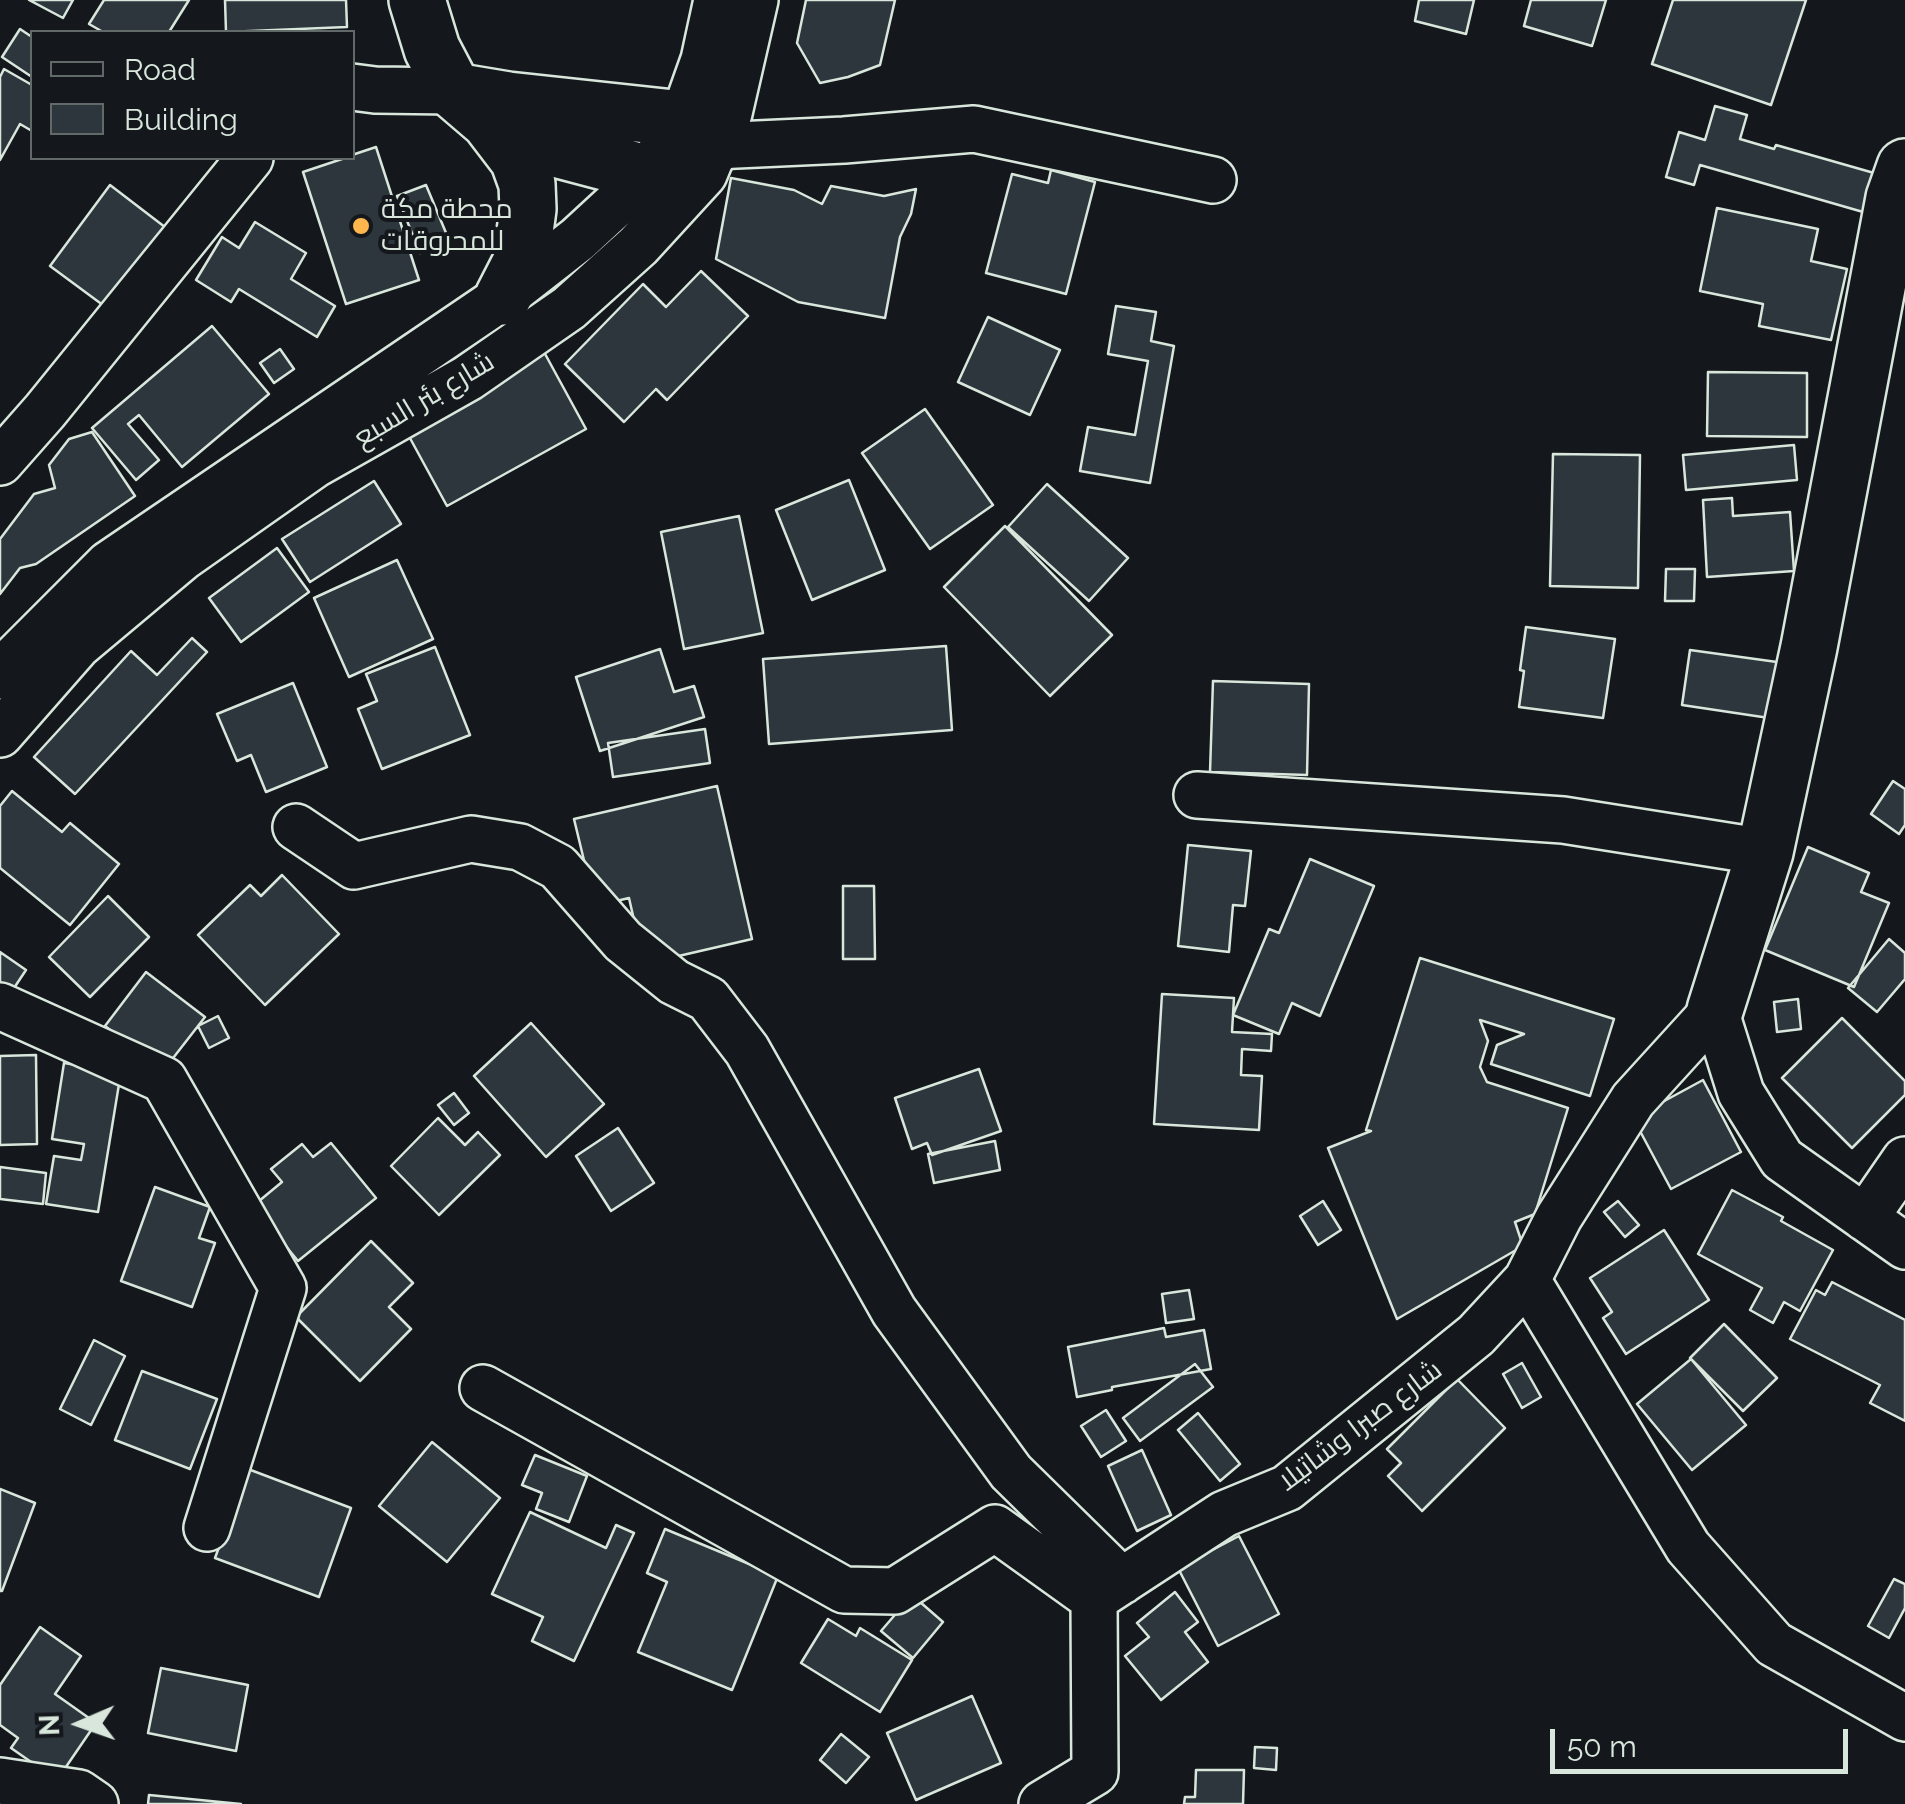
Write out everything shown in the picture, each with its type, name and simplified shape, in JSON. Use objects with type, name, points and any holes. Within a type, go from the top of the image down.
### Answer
[{"type":"main road","points":[[417,0],[432,49],[472,106],[518,159],[527,184],[528,209],[520,262],[502,297]]},
{"type":"main road","points":[[472,106],[508,100],[699,132]]},
{"type":"main road","points":[[472,106],[540,145],[646,174],[699,132]]},
{"type":"main road","points":[[1715,1010],[1765,852],[1809,647],[1894,198],[1905,167]]},
{"type":"street","name":"شارع بئر السبع","points":[[0,734],[78,645],[183,557],[314,464],[468,378],[569,308],[638,246],[704,174],[699,132],[704,60],[717,0]]},
{"type":"street","name":"شارع بئر السبع","points":[[699,132],[730,113],[755,0]]},
{"type":"street","points":[[355,87],[472,106]]},
{"type":"street","points":[[699,132],[844,140],[974,129],[1213,180]]},
{"type":"street","points":[[0,462],[248,160]]},
{"type":"street","name":"شارع بئر السبع","points":[[0,676],[109,564],[502,297],[578,239],[646,174]]},
{"type":"street","points":[[1197,795],[1563,820],[1765,852]]},
{"type":"street","points":[[296,828],[354,866],[471,839],[520,847],[558,867],[623,941],[648,962],[674,982],[708,998],[747,1050],[894,1311],[1011,1472],[1108,1590],[1095,1772],[1042,1804]]},
{"type":"street","points":[[0,1006],[164,1080],[283,1288],[207,1528]]},
{"type":"street","points":[[1715,1010],[1741,1093],[1782,1159],[1905,1246]]},
{"type":"street","name":"شارع صبرا وشاتيلا","points":[[1108,1590],[1224,1514],[1287,1488],[1466,1344],[1527,1280],[1560,1217],[1632,1100],[1715,1010]]},
{"type":"street","points":[[1865,1218],[1905,1160]]},
{"type":"street","points":[[1527,1280],[1688,1547],[1774,1644],[1905,1718]]},
{"type":"street","points":[[482,1388],[844,1590],[895,1591],[996,1528],[1108,1590]]},
{"type":"street","points":[[0,1781],[78,1793],[96,1804]]},
{"type":"building","points":[[29,0],[73,0],[63,18]]},
{"type":"building","points":[[104,0],[189,0],[170,30],[100,30],[89,24]]},
{"type":"building","points":[[225,0],[346,0],[347,27],[226,30]]},
{"type":"building","points":[[806,0],[895,0],[880,65],[820,83],[797,43]]},
{"type":"building","points":[[1419,0],[1474,0],[1466,34],[1415,21]]},
{"type":"building","points":[[1531,0],[1606,0],[1592,46],[1524,26]]},
{"type":"building","points":[[1673,0],[1806,0],[1771,105],[1652,64]]},
{"type":"building","points":[[20,29],[30,36],[30,76],[2,57]]},
{"type":"building","points":[[4,69],[30,84],[30,130],[20,124],[0,160],[0,77]]},
{"type":"building","points":[[1715,106],[1747,115],[1740,139],[1774,149],[1776,145],[1881,175],[1870,214],[1700,165],[1694,185],[1666,177],[1679,132],[1705,140]]},
{"type":"building","name":"محطة مكة للمحروقات","points":[[376,147],[419,280],[346,304],[303,172],[339,160],[355,160],[355,154]]},
{"type":"building","points":[[1051,170],[1095,182],[1066,294],[986,273],[1012,174],[1048,183]]},
{"type":"building","points":[[731,178],[794,190],[822,204],[831,186],[884,196],[916,189],[911,214],[900,237],[885,318],[798,302],[716,259]]},
{"type":"building","points":[[110,185],[174,234],[115,314],[50,266]]},
{"type":"building","points":[[426,185],[449,240],[420,253],[397,196]]},
{"type":"building","points":[[1717,208],[1818,229],[1811,261],[1847,269],[1831,340],[1759,326],[1763,304],[1700,291]]},
{"type":"building","points":[[255,222],[306,253],[291,279],[335,306],[317,337],[239,289],[231,302],[196,280],[222,237],[239,248]]},
{"type":"building","points":[[701,271],[748,316],[667,400],[656,389],[624,422],[565,364],[643,284],[666,307]]},
{"type":"building","points":[[1116,306],[1156,312],[1151,341],[1174,346],[1150,483],[1080,471],[1088,427],[1135,435],[1148,361],[1108,354]]},
{"type":"building","points":[[988,317],[1060,350],[1030,415],[958,382]]},
{"type":"building","points":[[212,326],[269,394],[182,467],[139,415],[128,424],[159,460],[136,480],[92,428]]},
{"type":"building","points":[[280,349],[294,369],[274,383],[260,363]]},
{"type":"building","points":[[544,352],[586,429],[447,506],[405,429]]},
{"type":"building","points":[[1708,372],[1807,373],[1807,437],[1707,436]]},
{"type":"building","points":[[925,409],[993,505],[930,549],[862,453]]},
{"type":"building","points":[[92,432],[135,496],[36,564],[20,568],[0,594],[0,539],[34,494],[55,488],[49,465],[69,439]]},
{"type":"building","points":[[1794,445],[1797,480],[1686,490],[1683,455]]},
{"type":"building","points":[[1553,454],[1640,455],[1638,588],[1550,586]]},
{"type":"building","points":[[849,480],[885,570],[812,600],[776,510]]},
{"type":"building","points":[[374,481],[401,524],[310,582],[282,539]]},
{"type":"building","points":[[1047,484],[1128,558],[1089,601],[1008,527]]},
{"type":"building","points":[[1732,498],[1733,516],[1790,512],[1794,571],[1707,577],[1703,500]]},
{"type":"building","points":[[739,516],[763,633],[684,649],[661,532]]},
{"type":"building","points":[[1005,526],[1112,635],[1050,696],[944,587]]},
{"type":"building","points":[[277,548],[309,592],[241,642],[209,598]]},
{"type":"building","points":[[397,560],[433,639],[349,677],[314,598]]},
{"type":"building","points":[[1666,569],[1695,569],[1694,601],[1665,601]]},
{"type":"building","points":[[1526,627],[1615,639],[1603,718],[1519,707]]},
{"type":"building","points":[[192,638],[207,652],[75,794],[34,757],[131,651],[157,675]]},
{"type":"building","points":[[946,646],[952,730],[769,744],[763,659]]},
{"type":"building","points":[[435,647],[470,735],[382,769],[358,709],[377,701],[366,674]]},
{"type":"building","points":[[660,649],[674,692],[694,686],[704,717],[600,751],[576,677]]},
{"type":"building","points":[[1690,650],[1777,662],[1769,718],[1682,705]]},
{"type":"building","points":[[1213,681],[1309,684],[1307,775],[1210,772]]},
{"type":"building","points":[[293,683],[327,767],[266,792],[251,755],[237,761],[217,714]]},
{"type":"building","points":[[705,729],[710,763],[613,777],[608,743]]},
{"type":"building","points":[[1893,781],[1905,789],[1905,825],[1899,834],[1871,814]]},
{"type":"building","points":[[717,786],[752,939],[644,964],[629,898],[595,906],[574,819]]},
{"type":"building","points":[[12,791],[62,832],[70,823],[119,864],[70,925],[0,868],[0,806]]},
{"type":"building","points":[[1188,845],[1251,851],[1245,906],[1233,905],[1229,952],[1178,946]]},
{"type":"building","points":[[1808,847],[1869,873],[1861,892],[1889,903],[1854,987],[1765,950]]},
{"type":"building","points":[[1310,859],[1374,886],[1320,1016],[1292,1003],[1279,1034],[1233,1015],[1269,929],[1279,933]]},
{"type":"building","points":[[282,875],[339,934],[265,1005],[198,935],[250,885],[261,896]]},
{"type":"building","points":[[843,886],[874,886],[875,959],[843,959]]},
{"type":"building","points":[[108,896],[149,937],[90,997],[49,957]]},
{"type":"building","points":[[1889,939],[1905,953],[1905,979],[1877,1012],[1848,988]]},
{"type":"building","points":[[0,952],[26,970],[0,1009]]},
{"type":"building","points":[[1420,958],[1614,1019],[1590,1096],[1491,1064],[1497,1045],[1524,1034],[1480,1020],[1488,1041],[1480,1067],[1487,1082],[1568,1108],[1535,1214],[1515,1222],[1523,1246],[1397,1319],[1328,1148],[1371,1131],[1366,1130]]},
{"type":"building","points":[[146,972],[205,1017],[163,1071],[105,1026]]},
{"type":"building","points":[[1162,994],[1234,998],[1232,1032],[1272,1034],[1271,1051],[1242,1049],[1241,1075],[1262,1076],[1259,1130],[1154,1124]]},
{"type":"building","points":[[1798,999],[1801,1029],[1777,1032],[1774,1002]]},
{"type":"building","points":[[218,1016],[229,1038],[209,1048],[198,1026]]},
{"type":"building","points":[[1842,1018],[1905,1081],[1905,1095],[1852,1148],[1782,1078]]},
{"type":"building","points":[[531,1023],[604,1104],[546,1157],[474,1076]]},
{"type":"building","points":[[36,1055],[37,1144],[0,1145],[0,1056]]},
{"type":"building","points":[[64,1063],[121,1072],[98,1212],[46,1204],[54,1156],[81,1160],[84,1144],[52,1139]]},
{"type":"building","points":[[979,1069],[1001,1131],[932,1155],[927,1143],[912,1149],[895,1098]]},
{"type":"building","points":[[1703,1080],[1741,1152],[1671,1189],[1633,1118]]},
{"type":"building","points":[[454,1093],[469,1113],[454,1125],[438,1105]]},
{"type":"building","points":[[438,1118],[465,1145],[478,1132],[500,1155],[439,1215],[391,1166]]},
{"type":"building","points":[[618,1128],[654,1183],[611,1211],[576,1156]]},
{"type":"building","points":[[995,1141],[1000,1170],[934,1183],[928,1154]]},
{"type":"building","points":[[331,1143],[376,1198],[298,1261],[253,1206],[282,1182],[271,1169],[302,1144],[313,1157]]},
{"type":"building","points":[[0,1167],[46,1173],[43,1204],[0,1199]]},
{"type":"building","points":[[155,1187],[210,1207],[199,1238],[215,1243],[192,1307],[121,1281]]},
{"type":"building","points":[[1732,1190],[1833,1250],[1800,1311],[1784,1302],[1773,1323],[1750,1310],[1762,1288],[1698,1254]]},
{"type":"building","points":[[1323,1201],[1341,1230],[1318,1245],[1300,1216]]},
{"type":"building","points":[[1618,1201],[1639,1225],[1625,1237],[1604,1212]]},
{"type":"building","points":[[1664,1230],[1709,1300],[1626,1354],[1603,1318],[1612,1312],[1590,1278]]},
{"type":"building","points":[[371,1241],[413,1283],[389,1307],[411,1329],[360,1381],[296,1317]]},
{"type":"building","points":[[1832,1282],[1905,1320],[1905,1421],[1870,1403],[1880,1385],[1790,1339],[1816,1290],[1825,1295]]},
{"type":"building","points":[[1189,1290],[1194,1319],[1166,1323],[1162,1294]]},
{"type":"building","points":[[1724,1324],[1777,1378],[1743,1411],[1690,1358]]},
{"type":"building","points":[[1164,1328],[1166,1337],[1204,1330],[1211,1369],[1077,1397],[1068,1347]]},
{"type":"building","points":[[94,1340],[125,1356],[91,1425],[60,1409]]},
{"type":"building","points":[[1691,1359],[1746,1425],[1692,1470],[1637,1404]]},
{"type":"building","points":[[1522,1363],[1541,1397],[1522,1408],[1503,1374]]},
{"type":"building","points":[[1195,1364],[1213,1387],[1140,1441],[1123,1418]]},
{"type":"building","points":[[142,1371],[217,1399],[190,1469],[115,1440]]},
{"type":"building","points":[[1457,1379],[1505,1428],[1422,1511],[1388,1476],[1401,1463],[1387,1449]]},
{"type":"building","points":[[1106,1410],[1126,1441],[1101,1457],[1081,1426]]},
{"type":"building","points":[[1198,1413],[1240,1464],[1220,1481],[1178,1430]]},
{"type":"building","points":[[432,1442],[500,1498],[447,1562],[379,1506]]},
{"type":"building","points":[[1142,1450],[1171,1515],[1137,1531],[1108,1466]]},
{"type":"building","points":[[535,1455],[587,1476],[569,1522],[536,1509],[542,1493],[522,1485]]},
{"type":"building","points":[[248,1469],[351,1508],[319,1597],[215,1558]]},
{"type":"building","points":[[0,1489],[35,1503],[2,1591],[0,1591]]},
{"type":"building","points":[[530,1512],[606,1548],[616,1525],[634,1533],[574,1661],[532,1641],[543,1617],[492,1594]]},
{"type":"building","points":[[665,1529],[778,1576],[732,1690],[638,1652],[667,1582],[647,1573]]},
{"type":"building","points":[[1239,1536],[1279,1614],[1218,1646],[1178,1568]]},
{"type":"building","points":[[1894,1579],[1905,1584],[1905,1608],[1889,1638],[1868,1626]]},
{"type":"building","points":[[1175,1592],[1198,1622],[1185,1632],[1208,1662],[1161,1700],[1125,1656],[1149,1637],[1137,1623]]},
{"type":"building","points":[[912,1595],[943,1622],[913,1658],[881,1631]]},
{"type":"building","points":[[828,1619],[856,1636],[860,1628],[912,1660],[880,1712],[801,1663]]},
{"type":"building","points":[[40,1627],[81,1656],[55,1694],[96,1723],[57,1780],[11,1748],[18,1738],[0,1725],[0,1685]]},
{"type":"building","points":[[161,1668],[248,1685],[236,1751],[148,1733]]},
{"type":"building","points":[[972,1696],[1001,1763],[916,1800],[887,1733]]},
{"type":"building","points":[[841,1734],[869,1757],[846,1783],[820,1760]]},
{"type":"building","points":[[1255,1747],[1277,1748],[1276,1770],[1254,1768]]},
{"type":"building","points":[[1196,1770],[1244,1770],[1243,1804],[1184,1804],[1185,1797],[1195,1797]]},
{"type":"building","points":[[149,1795],[241,1804],[148,1804]]},
{"type":"place","name":"محطة مكة للمحروقات","points":[[361,226]]}]
